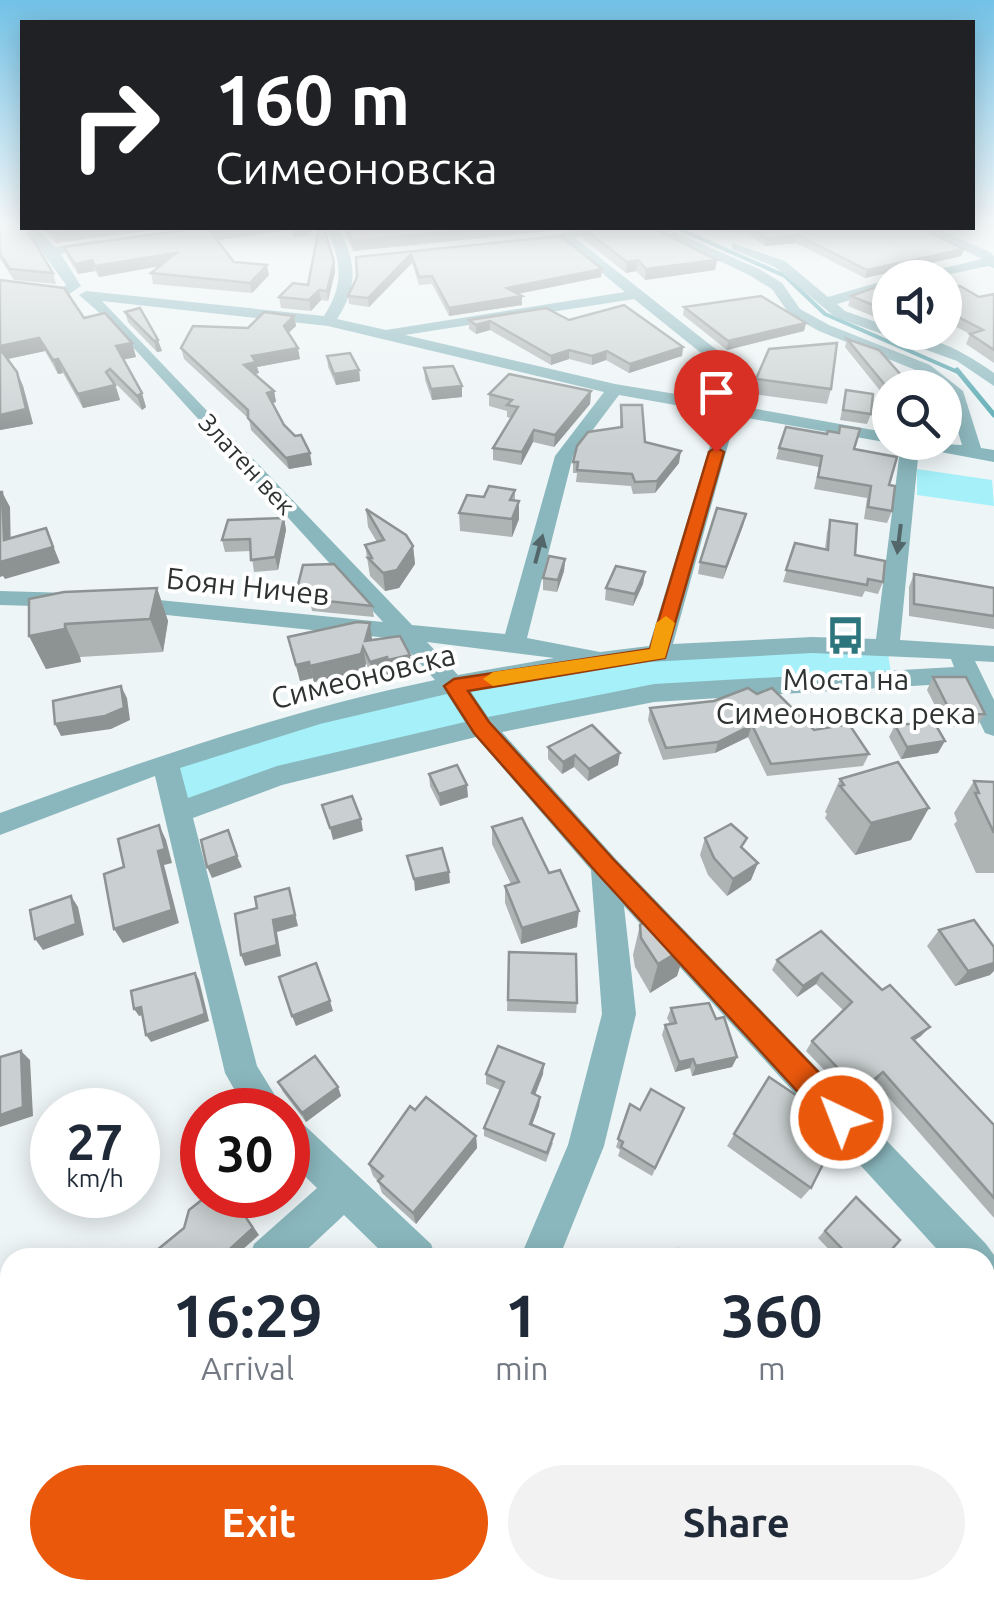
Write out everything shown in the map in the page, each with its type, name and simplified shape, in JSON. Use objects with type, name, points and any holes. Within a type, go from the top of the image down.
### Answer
[{"type":"street","name":"Златен век","points":[[88,297],[115,319],[454,686]]},
{"type":"street","points":[[101,297],[328,320],[510,367],[614,389],[872,435]]},
{"type":"street","points":[[205,308],[213,297]]},
{"type":"street","points":[[328,320],[344,297]]},
{"type":"street","points":[[383,333],[621,297]]},
{"type":"street","points":[[641,297],[712,354],[737,409],[658,654]]},
{"type":"street","points":[[784,297],[794,312],[924,368],[954,392],[973,452]]},
{"type":"street","points":[[819,297],[840,314],[872,325]]},
{"type":"street","points":[[824,302],[843,297]]},
{"type":"street","points":[[941,350],[963,358],[994,382]]},
{"type":"street","points":[[514,644],[564,456],[614,389]]},
{"type":"street","points":[[962,450],[994,456]]},
{"type":"street","points":[[886,648],[912,460]]},
{"type":"street","name":"Боян Ничев","points":[[0,598],[100,602],[514,644],[559,649],[608,661]]},
{"type":"street","name":"Симеоновска","points":[[0,824],[165,762],[312,720],[454,686],[658,654],[812,644],[886,648],[965,663],[994,654]]},
{"type":"street","points":[[177,813],[277,776],[482,727],[654,693],[965,663],[994,727]]},
{"type":"street","points":[[454,686],[482,727],[606,866],[963,1248]]},
{"type":"street","points":[[165,762],[242,1073],[252,1088]]},
{"type":"street","points":[[543,1248],[586,1146],[619,1014],[606,866]]},
{"type":"street","points":[[310,1157],[406,1248]]},
{"type":"street","points":[[279,1248],[343,1190]]},
{"type":"shaded area","points":[[917,469],[992,480],[994,506],[917,495]]},
{"type":"shaded area","points":[[887,648],[892,678],[654,693],[482,727],[177,813],[165,762],[454,686],[658,654]]},
{"type":"building","points":[[0,297],[70,297],[84,318],[105,313],[132,343],[116,346],[142,393],[137,396],[110,369],[106,372],[115,385],[78,394],[58,359],[53,360],[39,338],[0,346]]},
{"type":"building","points":[[443,297],[518,297],[449,308]]},
{"type":"building","points":[[762,297],[806,323],[728,341],[684,307]]},
{"type":"building","points":[[853,297],[872,297],[872,305]]},
{"type":"building","points":[[962,297],[994,297],[994,350],[970,334],[983,330],[962,319]]},
{"type":"building","points":[[624,305],[683,347],[630,364],[607,351],[592,356],[569,350],[551,356],[490,321],[476,325],[469,320],[546,308],[569,320]]},
{"type":"building","points":[[140,308],[158,340],[154,341],[125,312]]},
{"type":"building","points":[[264,312],[294,316],[284,326],[298,348],[252,356],[256,362],[244,365],[274,391],[267,393],[284,425],[295,436],[301,435],[310,453],[286,458],[248,418],[248,410],[181,348],[193,326],[248,328]]},
{"type":"building","points":[[847,339],[879,350],[897,370],[873,370]]},
{"type":"building","points":[[837,343],[831,389],[756,379],[769,349]]},
{"type":"building","points":[[0,349],[17,372],[26,409],[0,415]]},
{"type":"building","points":[[350,353],[359,370],[334,374],[327,356]]},
{"type":"building","points":[[453,366],[462,386],[431,389],[424,368]]},
{"type":"building","points":[[509,374],[591,391],[555,435],[534,430],[522,452],[493,448],[518,407],[507,405],[512,400],[489,394]]},
{"type":"building","points":[[846,390],[872,394],[871,414],[843,410]]},
{"type":"building","points":[[621,405],[642,405],[645,442],[681,451],[657,481],[635,482],[632,474],[577,470],[578,462],[573,462],[577,446],[588,432],[622,427]]},
{"type":"building","points":[[840,426],[860,429],[854,449],[872,452],[872,460],[896,460],[889,485],[895,486],[892,511],[868,507],[871,486],[818,477],[822,456],[779,448],[786,427],[839,433]]},
{"type":"building","points":[[489,486],[515,490],[510,500],[519,501],[512,519],[459,513],[467,495],[484,497]]},
{"type":"building","points":[[0,492],[4,540],[46,528],[53,547],[0,562]]},
{"type":"building","points":[[717,508],[746,514],[726,567],[700,562]]},
{"type":"building","points":[[366,509],[406,535],[413,546],[397,570],[383,573],[368,558],[372,558],[365,545],[384,540]]},
{"type":"building","points":[[284,518],[275,557],[251,560],[250,539],[222,540],[228,520]]},
{"type":"building","points":[[830,520],[857,524],[855,555],[885,561],[883,582],[868,579],[867,585],[786,570],[795,543],[828,550]]},
{"type":"building","points":[[549,556],[565,559],[558,580],[543,578]]},
{"type":"building","points":[[334,564],[372,606],[309,599],[314,589],[297,589],[303,565]]},
{"type":"building","points":[[616,566],[645,572],[635,594],[606,588]]},
{"type":"building","points":[[914,574],[994,588],[994,616],[914,604]]},
{"type":"building","points":[[157,588],[150,619],[65,624],[65,629],[29,636],[29,599],[64,592]]},
{"type":"building","points":[[357,622],[370,623],[365,641],[400,636],[410,655],[370,662],[363,647],[361,654],[310,666],[309,662],[296,665],[288,637]]},
{"type":"building","points":[[933,677],[966,677],[985,714],[952,715]]},
{"type":"building","points":[[121,686],[124,708],[105,716],[55,724],[53,701]]},
{"type":"building","points":[[748,688],[757,694],[772,688],[814,730],[849,724],[869,754],[771,764],[752,725],[718,742],[666,748],[650,708],[714,701]]},
{"type":"building","points":[[934,722],[945,741],[907,747],[895,725]]},
{"type":"building","points":[[592,725],[620,753],[589,769],[575,755],[563,762],[548,747]]},
{"type":"building","points":[[898,762],[929,808],[871,823],[840,786],[844,785],[840,779]]},
{"type":"building","points":[[457,765],[467,785],[439,794],[429,774]]},
{"type":"building","points":[[974,781],[994,782],[994,833],[975,793],[979,793]]},
{"type":"building","points":[[352,796],[361,819],[330,828],[322,805]]},
{"type":"building","points":[[522,818],[549,873],[560,870],[579,911],[522,928],[505,886],[519,882],[492,827]]},
{"type":"building","points":[[731,824],[747,838],[741,847],[758,863],[733,879],[714,858],[705,838]]},
{"type":"building","points":[[159,825],[165,849],[158,851],[172,910],[114,929],[104,874],[124,867],[118,839]]},
{"type":"building","points":[[228,830],[237,856],[207,867],[201,840]]},
{"type":"building","points":[[442,848],[449,872],[414,879],[407,856]]},
{"type":"building","points":[[289,888],[295,915],[273,920],[277,945],[241,955],[235,914],[257,908],[255,897]]},
{"type":"building","points":[[71,896],[76,924],[35,939],[30,910]]},
{"type":"building","points":[[648,920],[663,922],[686,947],[658,964],[641,938],[640,925]]},
{"type":"building","points":[[974,920],[994,947],[994,963],[968,971],[939,930]]},
{"type":"building","points":[[821,931],[882,990],[890,985],[930,1027],[912,1038],[994,1125],[994,1198],[883,1072],[860,1091],[812,1041],[852,1002],[822,973],[803,986],[777,960]]},
{"type":"building","points":[[509,952],[576,954],[577,1003],[508,1000]]},
{"type":"building","points":[[316,963],[330,1001],[292,1016],[279,977]]},
{"type":"building","points":[[195,973],[205,1014],[146,1035],[141,1007],[134,1009],[131,991]]},
{"type":"building","points":[[709,1003],[716,1019],[724,1017],[737,1057],[696,1066],[693,1059],[679,1062],[665,1025],[676,1023],[671,1008]]},
{"type":"building","points":[[498,1046],[544,1064],[532,1093],[540,1097],[530,1124],[554,1134],[547,1153],[484,1128],[504,1082],[486,1074]]},
{"type":"building","points":[[21,1051],[23,1107],[0,1115],[0,1057]]},
{"type":"building","points":[[315,1056],[338,1087],[310,1107],[310,1088],[283,1088],[278,1082]]},
{"type":"building","points":[[769,1077],[842,1126],[811,1188],[734,1134]]},
{"type":"building","points":[[651,1089],[684,1108],[655,1168],[621,1147],[623,1142],[618,1139],[630,1104],[640,1110]]},
{"type":"building","points":[[426,1097],[476,1136],[413,1213],[378,1181],[383,1176],[369,1164],[410,1106],[415,1110]]},
{"type":"building","points":[[856,1197],[900,1240],[893,1248],[841,1248],[825,1231]]},
{"type":"building","points":[[187,1218],[246,1218],[253,1228],[231,1248],[160,1248],[184,1228]]},
{"type":"waterway","points":[[807,297],[825,314],[953,370]]},
{"type":"waterway","points":[[962,376],[994,415]]},
{"type":"slow traffic","points":[[493,679],[658,654],[666,623]]},
{"type":"place","name":"Моста на Симеоновска река","points":[[846,635]]},
{"type":"route","points":[[716,452],[658,654],[454,686],[482,727],[606,866],[841,1118]]}]
